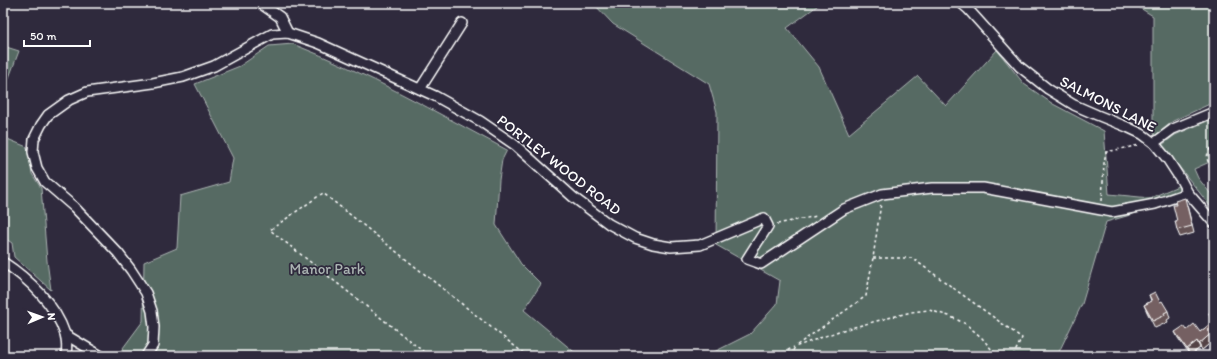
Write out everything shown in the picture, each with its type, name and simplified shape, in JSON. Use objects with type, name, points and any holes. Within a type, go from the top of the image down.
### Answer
[{"type":"street","points":[[260,3],[280,17],[288,33]]},
{"type":"street","name":"SALMONS LANE","points":[[961,3],[1020,67],[1048,89],[1085,110],[1142,134],[1154,143],[1177,173],[1188,193],[1214,223]]},
{"type":"street","points":[[420,89],[462,23]]},
{"type":"street","name":"PORTLEY WOOD ROAD","points":[[146,356],[153,345],[154,327],[152,311],[146,293],[118,253],[74,207],[45,182],[37,168],[33,152],[34,139],[48,115],[69,100],[87,92],[153,83],[183,77],[214,66],[272,34],[288,33],[318,43],[435,96],[480,121],[515,145],[573,197],[609,224],[635,238],[653,244],[671,247],[700,245],[764,218],[768,226]]},
{"type":"street","points":[[1154,143],[1173,128],[1214,112]]},
{"type":"street","points":[[768,226],[747,259],[761,264],[844,209],[882,194],[932,188],[983,188],[1112,212],[1155,204],[1188,193]]},
{"type":"street","points":[[3,262],[30,283],[47,301],[58,318],[66,335],[66,356]]},
{"type":"street","points":[[66,335],[101,356]]},
{"type":"path","points":[[1214,143],[1208,151],[1207,160],[1214,173]]},
{"type":"path","points":[[1101,210],[1106,152],[1140,145]]},
{"type":"path","points":[[429,356],[270,230],[323,193],[527,356]]},
{"type":"path","points":[[790,356],[795,347],[866,296],[882,194]]},
{"type":"path","points":[[768,226],[821,214]]},
{"type":"path","points":[[873,258],[912,258],[1022,338],[1013,356]]},
{"type":"path","points":[[777,356],[795,347],[839,331],[911,312],[929,310],[949,316],[966,324],[982,338],[997,356]]},
{"type":"green space","points":[[593,3],[821,3],[787,28],[819,67],[849,134],[918,76],[946,106],[997,50],[1024,84],[1053,104],[1104,131],[1109,194],[1150,198],[1178,186],[1179,191],[1161,206],[1106,222],[1082,304],[1057,356],[706,356],[750,334],[777,304],[780,281],[716,245],[717,112],[709,84],[613,24]]},
{"type":"green space","points":[[1132,3],[1214,3],[1214,102],[1173,121],[1155,136],[1153,130],[1153,16]]},
{"type":"green space","name":"Manor Park","points":[[293,44],[375,80],[507,150],[502,160],[499,180],[496,225],[521,264],[541,284],[524,310],[579,356],[117,356],[143,321],[144,262],[177,248],[180,196],[229,182],[233,158],[195,84],[240,66],[269,46]]},
{"type":"green space","points":[[3,46],[19,51],[3,96]]},
{"type":"green space","points":[[1214,118],[1214,160],[1194,169],[1198,178],[1214,198],[1214,211],[1162,145],[1175,135]]},
{"type":"green space","points":[[3,122],[5,138],[27,147],[32,174],[41,188],[51,290],[14,257],[12,243],[3,237]]},
{"type":"building","points":[[1185,198],[1192,226],[1177,230],[1175,221],[1177,221],[1173,205],[1176,205],[1175,201]]},
{"type":"building","points":[[1155,292],[1160,302],[1162,301],[1168,311],[1164,313],[1165,315],[1153,321],[1144,305],[1152,301],[1149,295]]},
{"type":"building","points":[[1214,309],[1214,320],[1209,313]]},
{"type":"building","points":[[1214,321],[1214,331],[1199,344],[1197,341],[1187,349],[1175,332],[1184,326],[1187,330],[1194,324],[1200,332]]}]
